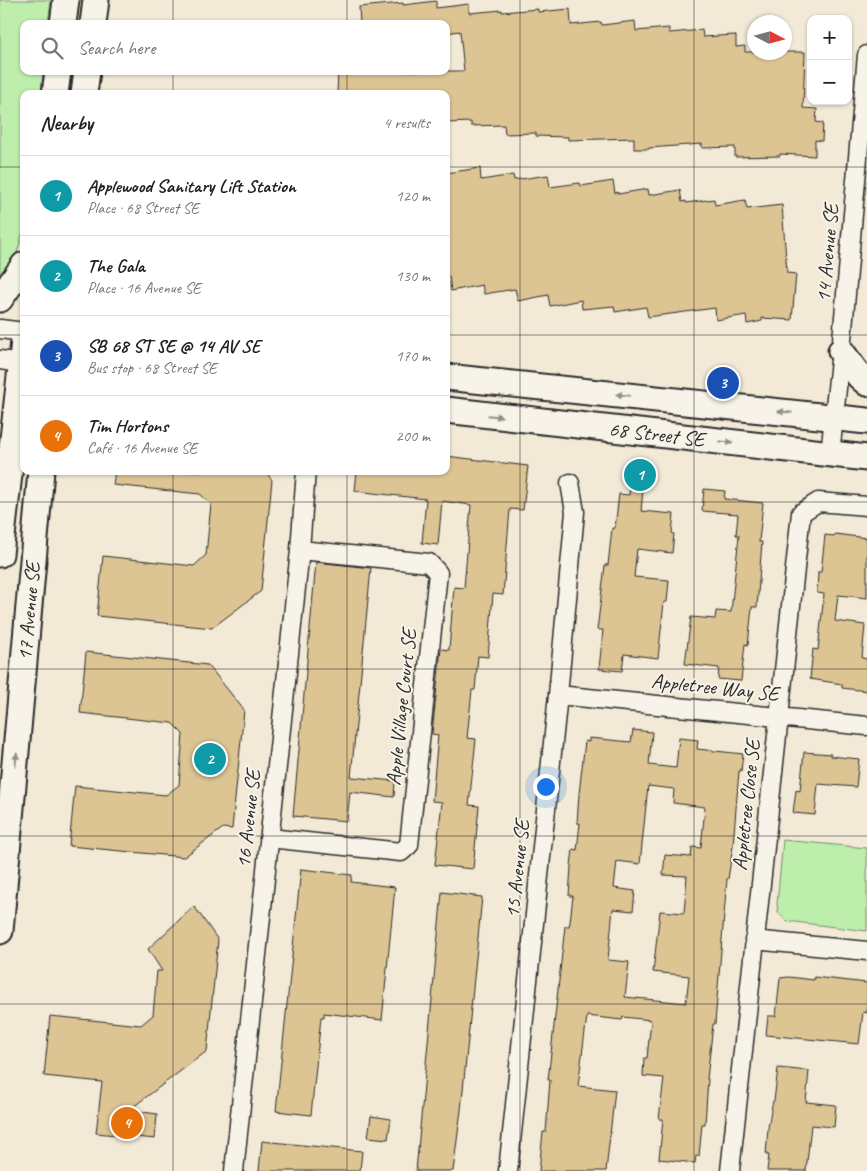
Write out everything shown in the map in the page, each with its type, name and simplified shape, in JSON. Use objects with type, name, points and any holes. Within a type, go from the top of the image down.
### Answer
[{"type":"main road","points":[[64,20],[66,0]]},
{"type":"main road","points":[[94,20],[96,0]]},
{"type":"main road","points":[[56,90],[57,75]]},
{"type":"main road","points":[[85,90],[86,75]]},
{"type":"main road","points":[[0,299],[20,271]]},
{"type":"main road","points":[[841,351],[867,384]]},
{"type":"main road","name":"17 Avenue SE","points":[[0,554],[17,357]]},
{"type":"main road","name":"68 Street SE","points":[[450,377],[867,421]]},
{"type":"main road","name":"68 Street SE","points":[[450,410],[867,458]]},
{"type":"main road","name":"17 Avenue SE","points":[[0,931],[41,475]]},
{"type":"main road","points":[[35,528],[55,475]]},
{"type":"street","name":"14 Avenue SE","points":[[830,454],[867,55]]},
{"type":"street","points":[[0,329],[20,332]]},
{"type":"street","name":"16 Avenue SE","points":[[234,1171],[300,550],[306,475]]},
{"type":"street","name":"15 Avenue SE","points":[[508,1171],[558,695],[575,512],[570,483]]},
{"type":"street","name":"Appletree Close SE","points":[[730,1171],[801,513],[818,502],[867,506]]},
{"type":"street","name":"Apple Village Court SE","points":[[269,838],[401,852],[409,845],[438,574],[428,563],[300,550]]},
{"type":"street","name":"Appletree Way SE","points":[[558,695],[867,726]]},
{"type":"street","points":[[754,940],[867,951]]},
{"type":"green space","points":[[0,0],[51,0],[48,20],[20,20],[20,75],[43,75],[41,90],[20,90],[20,242],[13,267],[0,283]]},
{"type":"green space","points":[[783,840],[867,848],[867,931],[787,921],[778,913],[777,904]]},
{"type":"building","points":[[436,1],[436,8],[469,4],[469,13],[538,9],[538,12],[570,9],[571,25],[601,22],[602,25],[635,21],[636,31],[669,28],[669,33],[702,30],[703,37],[734,35],[736,36],[736,47],[745,46],[747,60],[792,60],[792,52],[805,52],[803,108],[817,109],[816,122],[823,123],[822,141],[815,140],[815,156],[780,154],[780,156],[735,157],[735,147],[702,148],[702,144],[634,149],[634,138],[568,140],[568,137],[536,136],[536,133],[505,134],[504,125],[471,126],[471,122],[450,123],[450,90],[337,90],[338,75],[450,75],[450,71],[464,71],[460,31],[450,32],[450,20],[360,20],[359,7],[403,3],[403,5]]},
{"type":"building","points":[[480,168],[481,180],[513,175],[514,180],[548,175],[550,187],[580,183],[581,186],[613,181],[615,193],[618,192],[618,194],[648,189],[649,195],[680,190],[682,202],[714,199],[715,205],[745,200],[747,209],[782,205],[787,273],[796,274],[792,320],[762,318],[762,321],[747,324],[746,315],[716,320],[715,308],[648,317],[646,307],[615,312],[614,306],[582,309],[581,300],[550,306],[548,295],[518,301],[515,289],[484,294],[482,285],[451,291],[450,172]]},
{"type":"building","points":[[450,456],[528,466],[523,510],[510,509],[503,595],[493,594],[488,657],[478,656],[475,690],[472,690],[467,738],[476,739],[469,805],[479,806],[473,869],[435,865],[442,802],[432,801],[438,735],[432,734],[441,649],[449,650],[454,587],[464,588],[471,505],[442,501],[438,545],[422,543],[426,499],[355,491],[357,475],[450,475]]},
{"type":"building","points":[[632,468],[645,469],[641,511],[674,514],[672,553],[637,549],[634,577],[669,580],[667,602],[664,602],[658,658],[624,654],[622,671],[599,669],[603,630],[597,630],[605,565],[608,565],[612,528],[615,528],[619,494],[629,495]]},
{"type":"building","points":[[114,475],[268,475],[272,480],[261,591],[212,628],[97,616],[103,556],[194,566],[206,555],[211,504],[200,494],[113,485]]},
{"type":"building","points":[[704,489],[725,491],[724,499],[763,503],[759,542],[762,542],[757,607],[752,607],[748,645],[745,644],[741,681],[718,679],[719,668],[685,664],[691,617],[715,619],[716,611],[731,612],[739,535],[736,535],[738,514],[702,511]]},
{"type":"building","points":[[835,534],[867,538],[867,598],[838,595],[835,621],[865,625],[862,658],[867,659],[867,691],[842,688],[842,684],[810,679],[813,649],[818,650],[824,594],[817,593],[818,572],[821,572],[825,535],[834,536]]},
{"type":"building","points":[[316,562],[371,568],[351,777],[395,781],[394,797],[350,792],[347,821],[293,816]]},
{"type":"building","points":[[86,652],[208,665],[244,710],[232,829],[223,828],[184,857],[69,846],[75,786],[166,795],[179,785],[183,734],[172,723],[80,713]]},
{"type":"building","points":[[633,730],[652,732],[649,765],[676,768],[679,738],[698,740],[697,749],[743,754],[741,771],[739,771],[733,846],[727,879],[715,1024],[713,1024],[707,1079],[705,1124],[702,1124],[699,1156],[696,1156],[695,1163],[659,1159],[663,1119],[659,1119],[664,1078],[643,1076],[644,1058],[647,1058],[651,1020],[623,1017],[622,1020],[587,1016],[578,1086],[615,1090],[606,1171],[539,1171],[543,1132],[546,1132],[550,1080],[548,1080],[565,926],[569,926],[573,896],[569,896],[571,866],[573,849],[577,850],[580,823],[577,823],[579,794],[585,741],[589,742],[589,738],[631,742]],"holes":[[[648,786],[674,789],[673,803],[705,807],[701,848],[692,847],[691,857],[665,855],[663,875],[687,876],[684,913],[660,911],[653,972],[689,976],[686,1003],[625,997],[629,962],[608,960],[613,909],[633,911],[635,891],[614,888],[617,861],[640,864]]]},
{"type":"building","points":[[804,752],[859,759],[856,787],[818,784],[815,815],[793,813],[796,790],[800,791]]},
{"type":"building","points":[[301,869],[352,875],[351,882],[395,887],[382,1020],[324,1013],[324,1017],[321,1017],[311,1115],[276,1111]]},
{"type":"building","points":[[442,892],[482,897],[461,1110],[453,1171],[416,1171]]},
{"type":"building","points":[[194,906],[218,940],[207,1051],[129,1110],[157,1114],[155,1139],[96,1133],[102,1082],[44,1076],[50,1016],[141,1025],[153,1015],[157,971],[162,971],[148,949]]},
{"type":"building","points":[[789,977],[814,980],[814,977],[867,983],[867,1013],[863,1012],[859,1044],[766,1035],[768,1016],[776,1016],[780,978]]},
{"type":"building","points":[[778,1068],[809,1071],[806,1102],[836,1105],[834,1127],[811,1125],[806,1171],[767,1171],[769,1155],[766,1155],[768,1128]]},
{"type":"building","points":[[371,1116],[391,1119],[388,1139],[368,1137]]},
{"type":"building","points":[[262,1141],[362,1151],[360,1171],[259,1171]]},
{"type":"place","name":"SB 68 ST SE @ 14 AV SE","points":[[723,383]]},
{"type":"place","name":"Applewood Sanitary Lift Station","points":[[640,475]]},
{"type":"place","name":"The Gala","points":[[210,759]]},
{"type":"place","name":"Tim Hortons","points":[[127,1123]]}]
